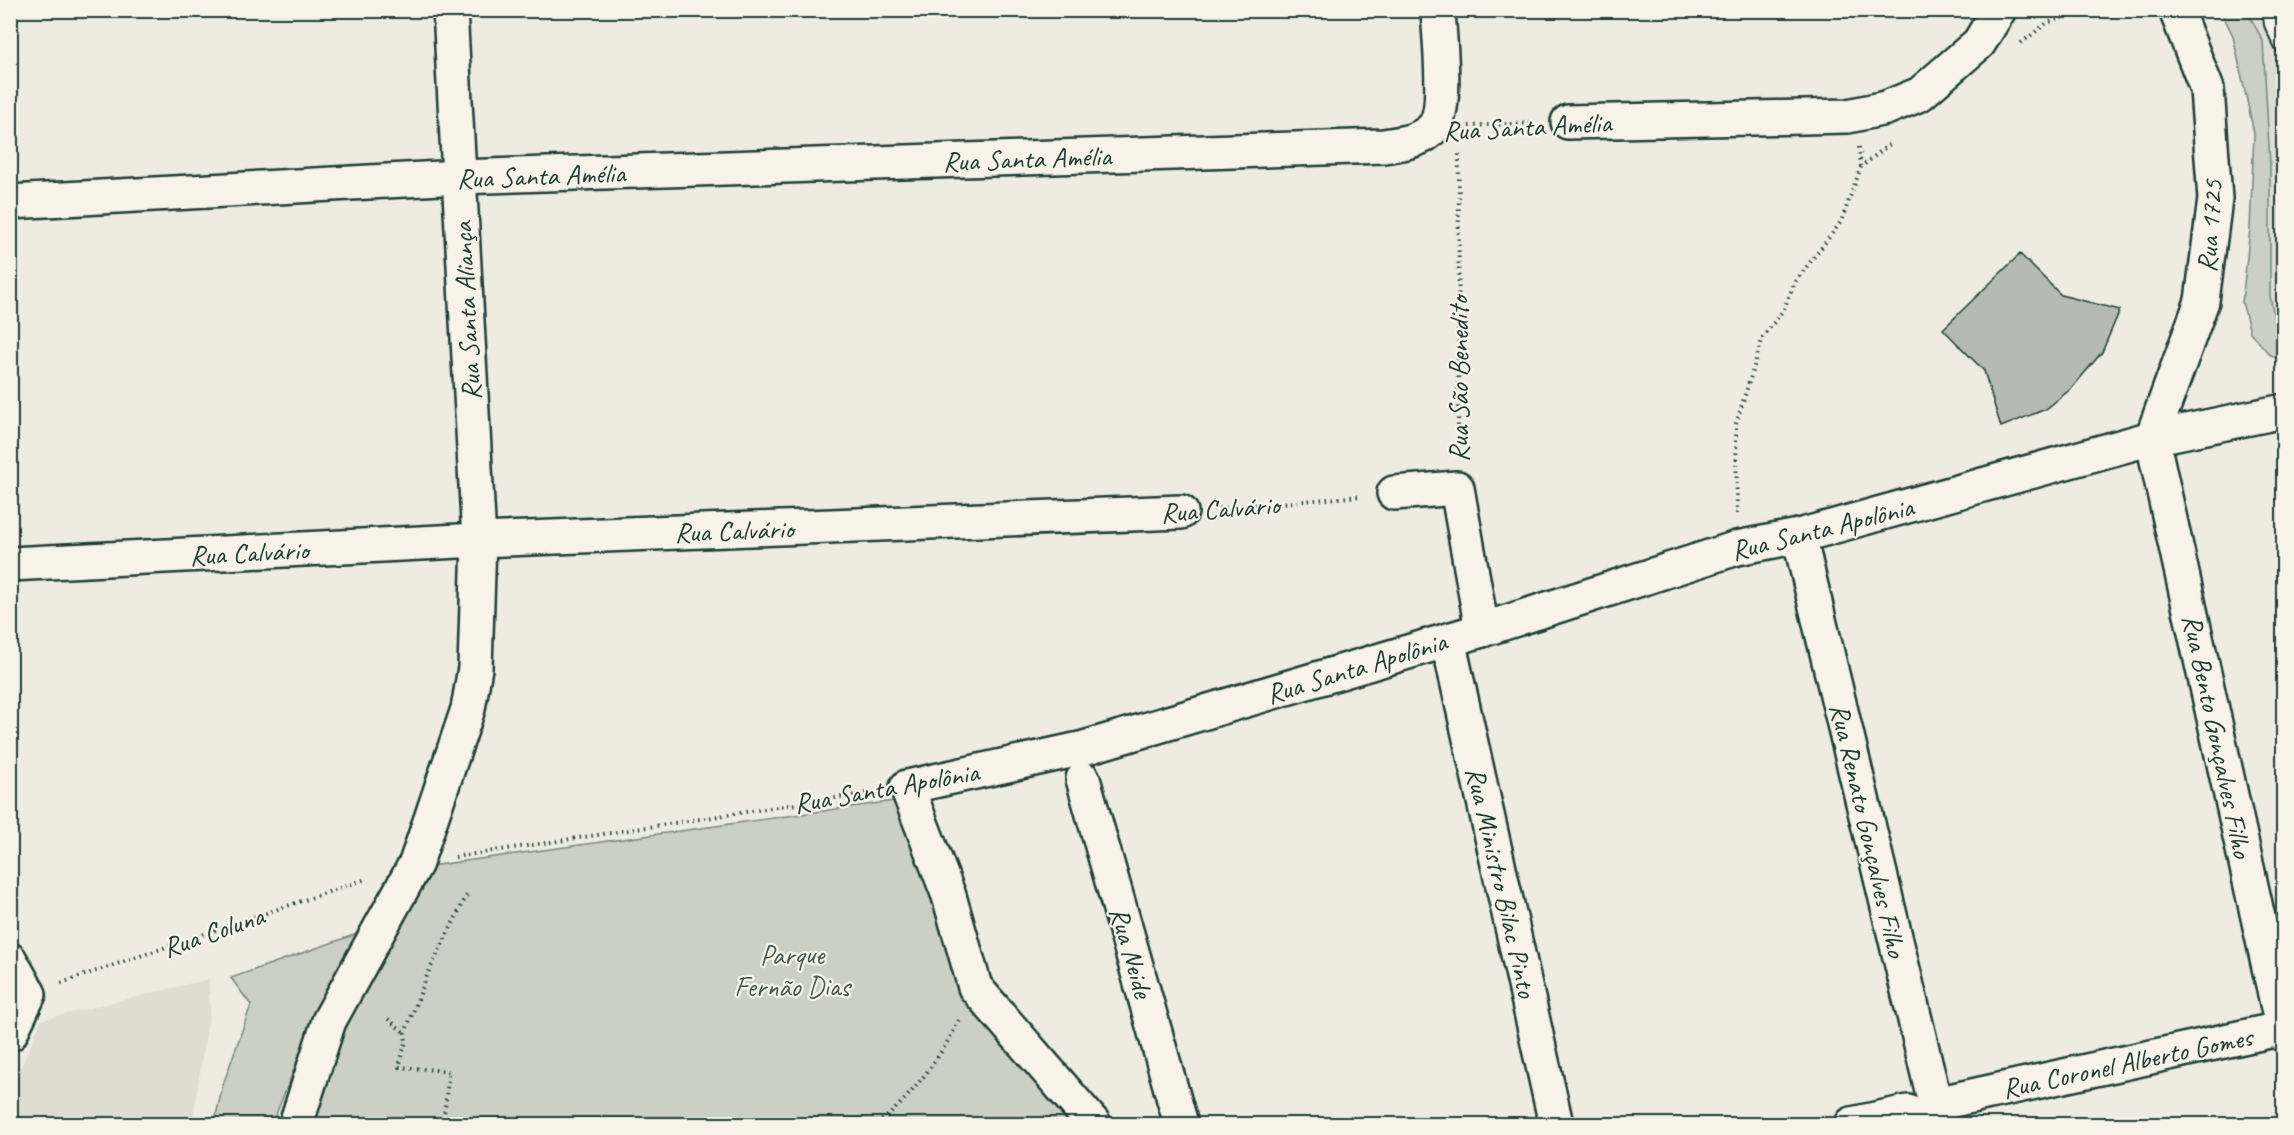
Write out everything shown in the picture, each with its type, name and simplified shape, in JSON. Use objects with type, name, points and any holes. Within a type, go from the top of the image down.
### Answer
[{"type":"street","name":"Rua Santa Aliança","points":[[296,1125],[329,1021],[416,863],[468,710],[475,668],[479,540],[450,10]]},
{"type":"street","points":[[1438,10],[1442,100],[1446,127]]},
{"type":"street","name":"Rua Santa Amélia","points":[[1568,122],[1848,116],[1886,108],[1920,94],[1979,43],[1999,10]]},
{"type":"street","name":"Rua 1725","points":[[2152,438],[2202,301],[2215,199],[2207,88],[2176,10]]},
{"type":"street","name":"Rua Santa Amélia","points":[[10,202],[459,177],[1384,146],[1416,140],[1446,127]]},
{"type":"street","name":"Rua Santa Apolônia","points":[[907,787],[1084,748],[1482,630],[1737,548],[1799,536],[2152,438],[2283,411]]},
{"type":"street","name":"Rua Bento Gonçalves Filho","points":[[2152,438],[2283,1030]]},
{"type":"street","points":[[1394,493],[1457,488]]},
{"type":"street","name":"Rua São Benedito","points":[[1457,488],[1482,630]]},
{"type":"street","name":"Rua Calvário","points":[[10,564],[479,540],[1181,512]]},
{"type":"street","name":"Rua Renato Gonçalves Filho","points":[[1799,536],[1928,1114]]},
{"type":"street","name":"Rua Ministro Bilac Pinto","points":[[1448,640],[1556,1125]]},
{"type":"street","name":"Rua Neide","points":[[1083,779],[1181,1125]]},
{"type":"street","points":[[907,787],[949,896],[975,987],[1094,1125]]},
{"type":"street","points":[[10,960],[17,999],[10,1034]]},
{"type":"street","name":"Rua Coronel Alberto Gomes","points":[[1852,1125],[1928,1114],[2283,1030]]},
{"type":"lane","points":[[2272,10],[2274,24],[2283,45]]},
{"type":"path","points":[[2020,44],[2048,22],[2069,15],[2076,10]]},
{"type":"path","name":"Rua Santa Amélia","points":[[1446,127],[1568,122]]},
{"type":"path","name":"Rua São Benedito","points":[[1446,127],[1457,488]]},
{"type":"path","points":[[1737,548],[1736,424],[1763,337],[1784,309],[1795,282],[1841,222],[1861,167],[1899,138]]},
{"type":"path","name":"Rua Calvário","points":[[1181,512],[1394,493]]},
{"type":"path","name":"Rua Santa Apolônia","points":[[416,863],[907,787]]},
{"type":"path","name":"Rua Coluna","points":[[17,999],[416,863]]},
{"type":"path","points":[[443,1125],[449,1071],[399,1067],[406,1041],[405,1033],[428,973],[468,893]]},
{"type":"path","points":[[870,1125],[890,1114],[919,1080],[951,1037],[975,987]]},
{"type":"path","points":[[388,1019],[405,1033]]},
{"type":"shaded area","points":[[2221,11],[2283,11],[2283,362],[2269,354],[2250,332],[2242,302],[2250,229],[2254,133],[2233,36]]},
{"type":"shaded area","points":[[209,979],[210,1009],[192,1124],[11,1124],[11,1090],[41,1020]]},
{"type":"green space","points":[[2221,11],[2247,11],[2263,41],[2270,165],[2270,296],[2276,327],[2283,330],[2283,362],[2269,354],[2250,332],[2242,302],[2250,229],[2254,133],[2233,36]]},
{"type":"green space","name":"Parque Fernão Dias","points":[[901,800],[957,975],[1080,1124],[307,1124],[340,1023],[423,867]]},
{"type":"green space","points":[[362,932],[314,1020],[272,1124],[214,1124],[223,1085],[251,1005],[231,978]]},
{"type":"building","points":[[2020,254],[2061,295],[2120,310],[2102,352],[2072,388],[2046,409],[2001,427],[1984,371],[1943,329]]}]
